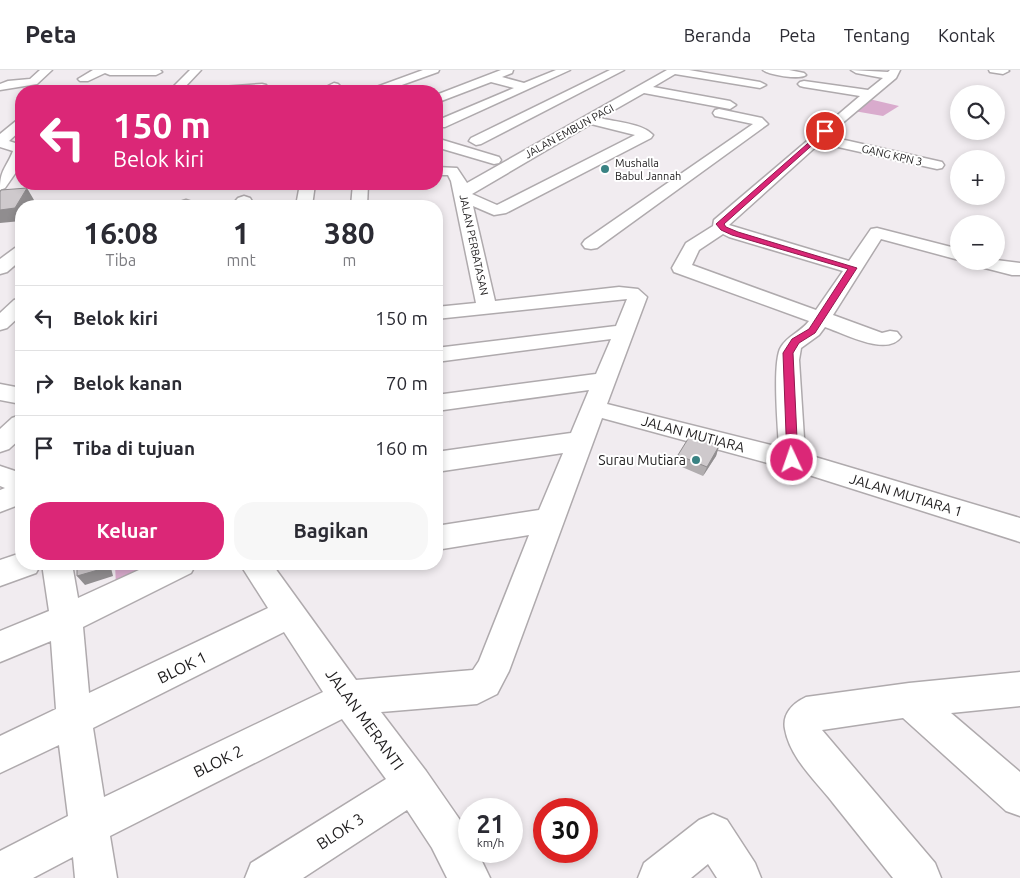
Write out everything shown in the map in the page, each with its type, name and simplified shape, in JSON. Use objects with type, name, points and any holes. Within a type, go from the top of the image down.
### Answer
[{"type":"street","points":[[0,87],[5,87],[8,84],[33,82],[47,70]]},
{"type":"street","points":[[181,85],[196,70]]},
{"type":"street","points":[[392,85],[434,70]]},
{"type":"street","points":[[443,96],[507,70]]},
{"type":"street","points":[[443,123],[565,70]]},
{"type":"street","points":[[476,141],[619,70]]},
{"type":"street","points":[[675,70],[760,85],[730,106]]},
{"type":"street","name":"JALAN EMBUN PAGI","points":[[463,194],[675,70]]},
{"type":"street","points":[[768,70],[871,94]]},
{"type":"street","points":[[856,70],[894,73]]},
{"type":"street","points":[[84,79],[106,71],[156,71]]},
{"type":"street","points":[[141,85],[156,71]]},
{"type":"street","points":[[391,72],[412,78]]},
{"type":"street","points":[[853,268],[735,234],[722,227],[720,222],[894,73]]},
{"type":"street","points":[[491,78],[525,87]]},
{"type":"street","points":[[538,82],[620,103]]},
{"type":"street","points":[[591,244],[761,124],[730,106],[642,89]]},
{"type":"street","points":[[463,194],[494,210],[500,210],[580,168],[614,146],[646,136],[642,132],[631,128],[590,120]]},
{"type":"street","points":[[0,124],[15,123]]},
{"type":"street","points":[[15,128],[0,141],[15,147]]},
{"type":"street","name":"GANG KPN 3","points":[[817,138],[937,165]]},
{"type":"street","points":[[443,144],[510,165]]},
{"type":"street","points":[[0,185],[15,163]]},
{"type":"street","name":"JALAN PERBATASAN","points":[[443,171],[454,172],[463,194],[487,307]]},
{"type":"street","points":[[0,185],[15,184]]},
{"type":"street","points":[[722,227],[692,247],[681,268],[882,340],[890,337]]},
{"type":"street","points":[[792,460],[788,353],[795,341],[812,331],[821,319],[877,233],[950,253]]},
{"type":"street","points":[[1,266],[15,256]]},
{"type":"street","points":[[1,266],[15,267]]},
{"type":"street","points":[[1005,268],[1020,269]]},
{"type":"street","points":[[348,698],[477,687],[485,682],[492,671],[603,381],[637,299],[635,295],[628,292],[443,312]]},
{"type":"street","points":[[0,324],[15,310]]},
{"type":"street","points":[[443,353],[624,332]]},
{"type":"street","points":[[443,402],[603,381]]},
{"type":"street","points":[[0,392],[15,395]]},
{"type":"street","name":"JALAN MUTIARA","points":[[593,408],[792,460]]},
{"type":"street","points":[[0,443],[15,429]]},
{"type":"street","points":[[443,461],[581,441]]},
{"type":"street","name":"JALAN MUTIARA 1","points":[[792,460],[1020,530]]},
{"type":"street","points":[[0,476],[15,481]]},
{"type":"street","points":[[0,502],[15,496]]},
{"type":"street","points":[[443,537],[549,520]]},
{"type":"street","points":[[0,573],[15,568]]},
{"type":"street","points":[[59,570],[66,619],[74,720],[96,878]]},
{"type":"street","points":[[0,647],[66,619],[168,570]]},
{"type":"street","name":"JALAN MERANTI","points":[[264,570],[290,614],[348,698],[413,784],[446,834],[469,878]]},
{"type":"street","name":"BLOK 1","points":[[0,755],[290,614]]},
{"type":"street","points":[[920,878],[812,748],[802,726],[806,716],[909,700],[1020,689]]},
{"type":"street","name":"BLOK 2","points":[[0,873],[88,826],[348,698]]},
{"type":"street","points":[[909,700],[1020,797]]},
{"type":"street","name":"BLOK 3","points":[[266,878],[413,784]]},
{"type":"street","points":[[659,878],[713,834],[740,878]]},
{"type":"shaded area","points":[[869,99],[899,106],[883,116],[854,111]]},
{"type":"shaded area","points":[[115,570],[147,570],[116,586]]},
{"type":"building","points":[[1,190],[26,190],[20,200],[15,200],[15,208],[0,210]]},
{"type":"building","points":[[691,434],[719,446],[707,467],[678,455]]},
{"type":"building","points":[[77,570],[98,570],[77,576]]},
{"type":"place","name":"Mushalla Babul Jannah","points":[[605,169]]},
{"type":"place","name":"Surau Mutiara","points":[[696,460]]},
{"type":"route","points":[[792,460],[788,353],[795,341],[812,331],[853,268],[735,234],[724,229],[720,222],[825,131]]}]
